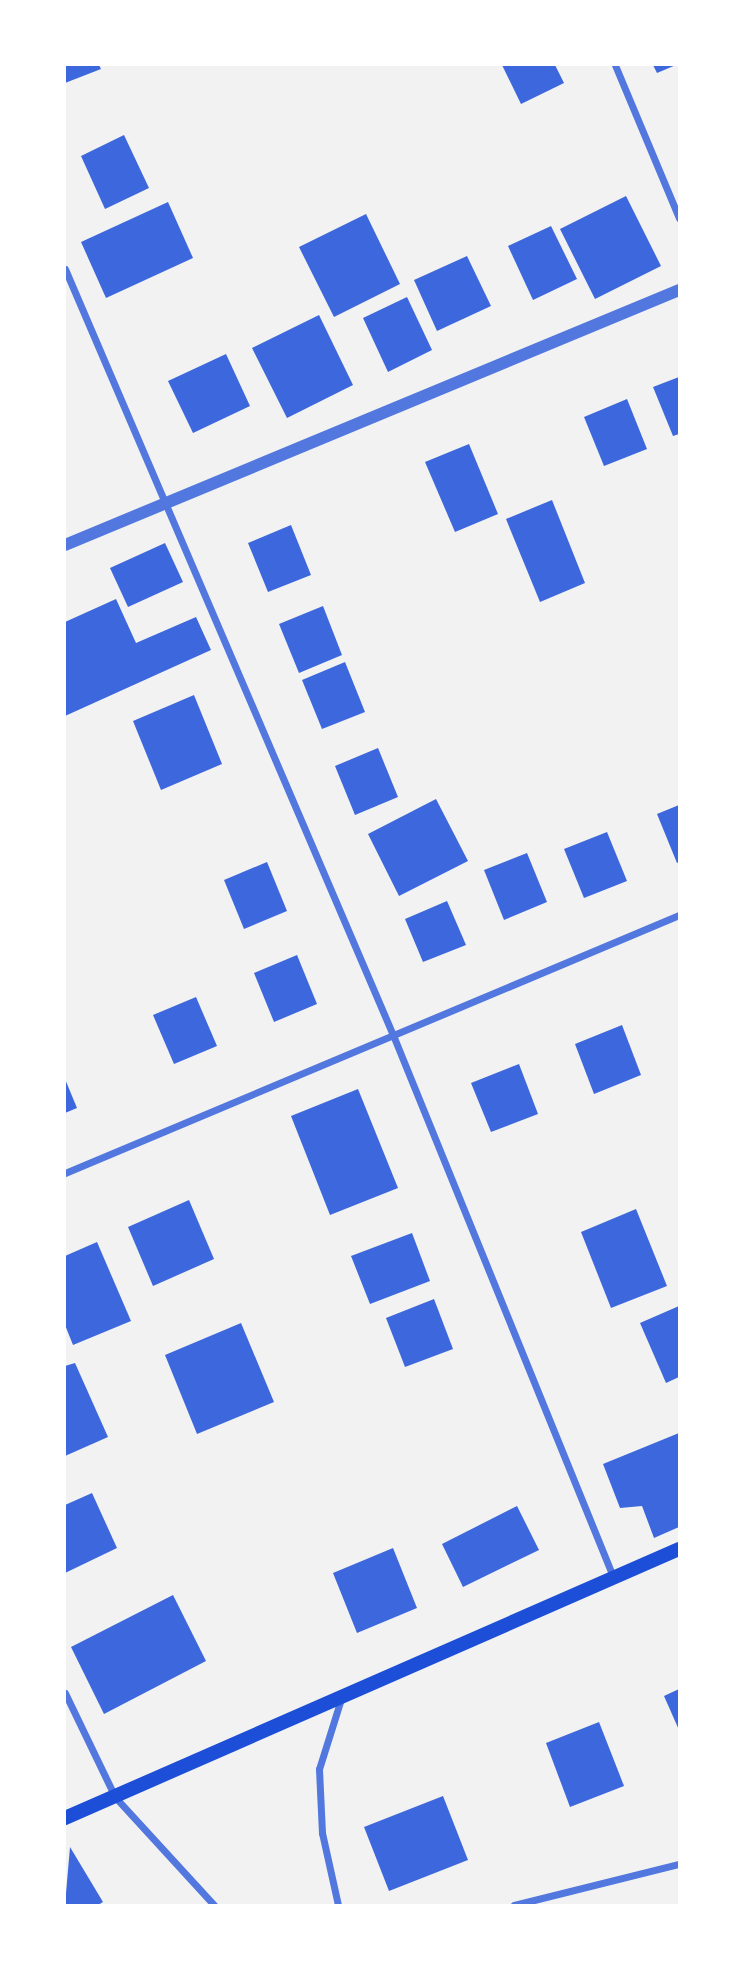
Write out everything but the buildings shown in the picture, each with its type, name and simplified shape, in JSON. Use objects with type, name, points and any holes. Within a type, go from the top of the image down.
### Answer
[{"type":"main road","points":[[65,1818],[340,1702],[612,1574],[679,1549]]},
{"type":"street","points":[[615,65],[679,218]]},
{"type":"street","points":[[65,269],[168,503],[393,1035],[612,1574]]},
{"type":"street","points":[[65,545],[679,290]]},
{"type":"street","points":[[65,1173],[679,915]]},
{"type":"street","points":[[65,1693],[115,1797],[214,1905]]},
{"type":"street","points":[[338,1905],[322,1833],[318,1769],[340,1702]]},
{"type":"street","points":[[514,1905],[679,1864]]}]
